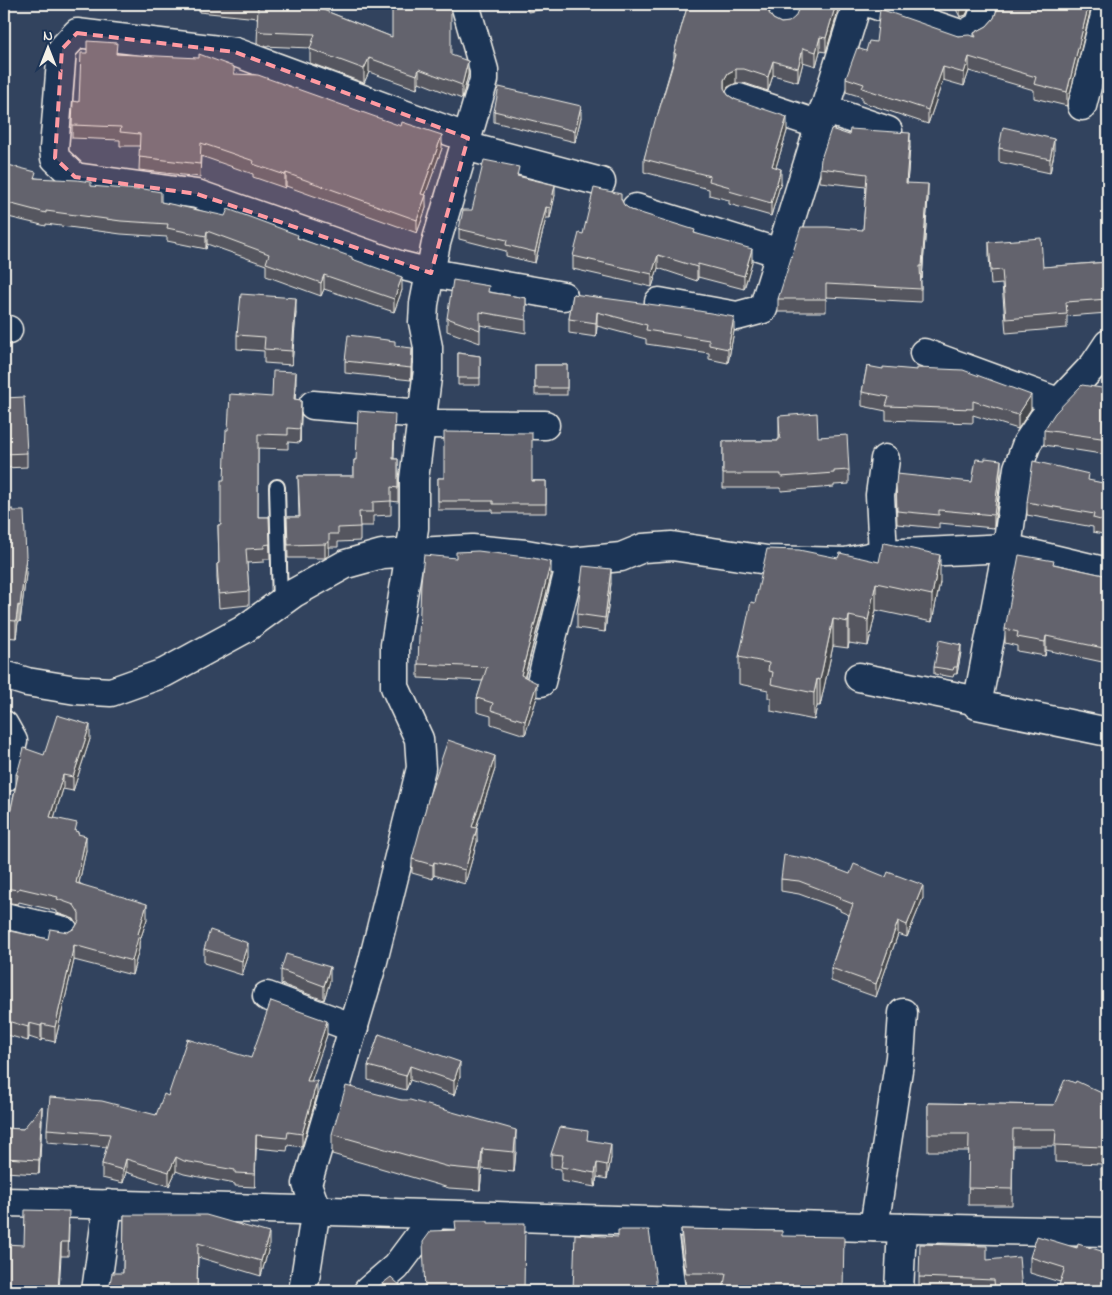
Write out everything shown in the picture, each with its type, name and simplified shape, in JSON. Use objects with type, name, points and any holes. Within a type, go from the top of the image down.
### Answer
[{"type":"street","points":[[302,1291],[316,1209],[307,1184],[372,965],[422,768],[419,739],[396,687],[396,645],[414,528],[414,478],[428,370],[424,304],[436,243],[484,80],[484,70],[465,4]]},
{"type":"street","points":[[659,302],[737,316],[763,309],[857,4]]},
{"type":"street","points":[[873,4],[964,35],[980,26],[987,4]]},
{"type":"street","points":[[1082,106],[1108,4]]},
{"type":"street","points":[[563,296],[431,273],[399,265],[197,194],[75,177],[55,158],[54,149],[62,49],[77,33],[235,52],[467,142],[601,182]]},
{"type":"street","points":[[739,98],[888,131]]},
{"type":"street","points":[[636,208],[780,253]]},
{"type":"street","points":[[1108,344],[1094,365],[1043,419],[1027,443],[1018,468],[1007,548],[977,705],[1108,732]]},
{"type":"street","points":[[924,353],[1058,402]]},
{"type":"street","points":[[313,405],[422,419],[545,425]]},
{"type":"street","points":[[882,554],[880,495],[885,459]]},
{"type":"street","points":[[5,678],[76,690],[111,692],[164,673],[243,630],[294,593],[346,564],[382,554],[472,550],[526,554],[571,562],[621,557],[643,548],[672,546],[767,560],[846,562],[882,554],[1007,548],[1108,572]]},
{"type":"street","points":[[541,682],[571,562]]},
{"type":"street","points":[[859,676],[978,701]]},
{"type":"street","points":[[4,724],[13,741],[4,778]]},
{"type":"street","points":[[4,917],[64,931]]},
{"type":"street","points":[[267,996],[354,1028]]},
{"type":"street","points":[[874,1227],[900,1057],[903,1013]]},
{"type":"street","points":[[336,1088],[362,1095]]},
{"type":"street","points":[[4,1202],[316,1209],[436,1215],[902,1228],[1108,1232]]},
{"type":"street","points":[[96,1291],[108,1204]]},
{"type":"street","points":[[368,1291],[396,1267],[436,1215]]},
{"type":"street","points":[[662,1221],[671,1291]]},
{"type":"street","points":[[898,1291],[902,1228]]},
{"type":"lane","points":[[277,486],[280,604]]},
{"type":"highlighted area","points":[[77,33],[235,52],[468,138],[431,273],[197,194],[75,177],[55,158],[62,49]]},
{"type":"building","points":[[249,4],[308,4],[392,37],[392,4],[451,4],[451,55],[468,61],[462,85],[419,69],[417,75],[369,58],[364,69],[310,49],[315,34],[263,32],[257,30],[258,5]]},
{"type":"building","points":[[688,4],[768,4],[769,13],[773,19],[781,23],[789,22],[795,17],[799,4],[836,4],[826,38],[820,37],[816,52],[803,48],[798,68],[773,61],[768,77],[744,69],[736,69],[728,73],[724,80],[724,88],[728,95],[734,99],[787,117],[772,166],[781,169],[771,203],[729,191],[730,187],[709,181],[710,176],[644,159],[676,54],[674,53]]},
{"type":"building","points":[[999,4],[1089,4],[1067,92],[1034,84],[1036,77],[969,57],[964,73],[943,67],[928,110],[862,88],[864,84],[846,78],[857,48],[866,51],[869,41],[876,42],[880,9],[958,36],[969,35],[976,37],[974,33],[987,26],[994,18]]},
{"type":"building","points":[[87,41],[117,43],[116,54],[199,58],[199,54],[234,67],[234,74],[258,75],[401,126],[402,122],[442,135],[421,194],[426,195],[417,220],[286,173],[285,175],[253,164],[254,161],[201,143],[200,164],[139,157],[140,134],[120,132],[121,127],[72,125],[73,101],[79,102],[81,53],[87,53]]},
{"type":"building","points":[[499,87],[581,106],[575,131],[494,111]]},
{"type":"building","points":[[1003,127],[1054,139],[1050,159],[999,148]]},
{"type":"building","points":[[831,129],[849,135],[850,129],[910,133],[906,183],[928,184],[922,266],[920,266],[921,289],[826,284],[826,299],[778,299],[801,227],[863,230],[867,174],[820,168]]},
{"type":"building","points":[[484,160],[519,167],[517,176],[555,185],[550,208],[546,207],[535,252],[506,245],[507,240],[459,229],[463,210],[472,210]]},
{"type":"building","points":[[4,164],[36,172],[34,178],[77,180],[91,182],[91,186],[138,190],[138,188],[161,192],[161,202],[225,216],[228,209],[298,235],[297,238],[402,277],[394,299],[324,275],[321,283],[266,263],[269,254],[207,231],[206,236],[167,228],[168,224],[121,221],[46,211],[46,213],[4,202]]},
{"type":"building","points":[[594,188],[621,194],[624,205],[631,210],[695,230],[694,233],[752,249],[744,276],[698,264],[697,267],[658,255],[652,274],[573,256],[579,233],[583,234]]},
{"type":"building","points":[[1041,238],[1043,267],[1108,262],[1108,299],[1066,302],[1067,314],[1006,319],[1002,270],[991,271],[989,242]]},
{"type":"building","points":[[453,280],[489,286],[488,292],[526,298],[526,320],[480,312],[480,330],[447,318]]},
{"type":"building","points":[[241,294],[296,298],[292,351],[264,349],[265,337],[237,335]]},
{"type":"building","points":[[573,294],[734,317],[728,349],[709,345],[709,340],[646,330],[647,325],[597,312],[596,323],[569,319]]},
{"type":"building","points":[[348,335],[395,341],[395,346],[412,348],[411,368],[345,361]]},
{"type":"building","points":[[458,353],[480,356],[480,378],[458,378]]},
{"type":"building","points":[[535,365],[567,365],[567,388],[535,388]]},
{"type":"building","points":[[867,366],[883,369],[883,367],[917,370],[917,368],[963,370],[1031,395],[1018,415],[973,401],[973,409],[886,406],[889,397],[862,392]]},
{"type":"building","points":[[273,371],[296,372],[294,399],[301,400],[300,429],[288,428],[288,435],[258,434],[258,517],[269,517],[270,544],[264,545],[264,548],[246,549],[249,591],[219,594],[217,564],[219,563],[218,525],[221,525],[221,480],[224,480],[230,394],[272,397]]},
{"type":"building","points":[[1082,385],[1108,389],[1108,439],[1044,430],[1055,413]]},
{"type":"building","points":[[24,397],[27,453],[4,454],[4,398]]},
{"type":"building","points":[[358,411],[395,414],[393,459],[398,459],[398,488],[391,487],[391,501],[373,502],[373,512],[359,512],[360,527],[338,528],[338,534],[329,534],[329,542],[325,544],[288,545],[287,517],[300,517],[298,476],[354,476]]},
{"type":"building","points":[[817,413],[818,437],[847,435],[849,470],[781,477],[781,474],[723,474],[723,441],[778,441],[780,439],[779,416]]},
{"type":"building","points":[[444,432],[532,433],[532,481],[546,481],[546,504],[493,504],[493,501],[438,501],[438,478],[444,478]]},
{"type":"building","points":[[985,458],[1001,460],[994,515],[939,510],[939,515],[897,511],[897,474],[972,482],[976,459],[985,460]]},
{"type":"building","points":[[1033,461],[1089,474],[1088,480],[1108,484],[1108,522],[1093,518],[1094,514],[1027,502]]},
{"type":"building","points":[[13,509],[13,511],[24,511],[26,557],[20,606],[18,605],[16,621],[4,620],[4,510]]},
{"type":"building","points":[[883,543],[940,555],[932,595],[876,583],[868,620],[849,616],[848,622],[833,619],[820,680],[817,679],[814,693],[771,684],[773,672],[768,671],[769,663],[739,657],[751,602],[755,603],[767,549],[799,550],[838,558],[840,553],[879,562]]},
{"type":"building","points":[[478,551],[551,562],[521,675],[537,683],[525,721],[491,710],[493,703],[477,698],[487,667],[418,664],[421,582],[424,555],[456,558],[456,552]]},
{"type":"building","points":[[1019,555],[1054,561],[1053,564],[1108,576],[1108,649],[1046,636],[1045,642],[1017,637],[1018,632],[1005,629]]},
{"type":"building","points":[[583,566],[611,569],[605,618],[577,614]]},
{"type":"building","points":[[939,640],[961,645],[957,667],[954,667],[953,670],[934,667]]},
{"type":"building","points":[[57,715],[90,725],[73,777],[63,775],[50,817],[77,823],[75,831],[86,836],[76,883],[147,904],[132,961],[74,945],[55,1027],[29,1023],[28,1027],[4,1020],[4,918],[8,920],[6,930],[48,939],[50,929],[68,932],[75,928],[79,921],[79,913],[74,905],[57,899],[58,897],[19,888],[18,890],[4,888],[4,812],[10,814],[18,775],[16,774],[24,748],[44,755]]},
{"type":"building","points":[[448,740],[495,756],[472,827],[477,828],[465,870],[434,862],[433,865],[412,859],[429,796]]},
{"type":"building","points":[[784,855],[810,859],[850,874],[854,864],[886,877],[888,872],[923,885],[907,925],[898,921],[876,984],[831,968],[853,904],[840,899],[841,897],[799,881],[781,879]]},
{"type":"building","points":[[210,930],[248,943],[242,961],[204,949]]},
{"type":"building","points":[[286,954],[330,967],[324,986],[281,970]]},
{"type":"building","points":[[271,1001],[327,1021],[307,1081],[317,1081],[302,1134],[288,1132],[287,1138],[256,1135],[255,1174],[235,1173],[235,1170],[184,1161],[176,1157],[169,1172],[126,1159],[123,1170],[102,1164],[110,1134],[47,1129],[50,1097],[102,1101],[156,1115],[164,1094],[168,1096],[187,1039],[251,1058]]},
{"type":"building","points":[[379,1034],[460,1062],[454,1081],[410,1066],[406,1076],[368,1066]]},
{"type":"building","points":[[1065,1079],[1075,1083],[1076,1081],[1108,1096],[1108,1162],[1101,1162],[1102,1147],[1055,1145],[1056,1129],[1013,1129],[1012,1189],[968,1188],[969,1134],[928,1134],[928,1103],[1054,1105]]},
{"type":"building","points":[[346,1086],[401,1100],[410,1100],[516,1130],[514,1152],[482,1149],[480,1170],[449,1167],[332,1134]]},
{"type":"building","points":[[42,1106],[39,1160],[4,1158],[4,1128],[23,1129]]},
{"type":"building","points":[[560,1127],[588,1131],[587,1140],[611,1144],[607,1165],[597,1163],[595,1173],[561,1167],[563,1155],[551,1154]]},
{"type":"building","points":[[25,1210],[69,1211],[68,1242],[61,1242],[58,1291],[4,1291],[4,1244],[24,1245]]},
{"type":"building","points":[[124,1215],[206,1215],[269,1233],[261,1261],[198,1243],[197,1290],[150,1288],[150,1291],[110,1291],[112,1273],[123,1273]]},
{"type":"building","points":[[455,1221],[525,1223],[524,1291],[425,1291],[423,1242],[431,1231],[456,1230]]},
{"type":"building","points":[[681,1229],[782,1231],[782,1236],[844,1237],[843,1291],[723,1291],[726,1273],[686,1273]]},
{"type":"building","points":[[618,1230],[649,1230],[656,1291],[573,1291],[575,1234],[618,1237]]},
{"type":"building","points":[[1037,1236],[1077,1248],[1078,1244],[1108,1253],[1108,1291],[1057,1291],[1065,1268],[1030,1257]]},
{"type":"building","points":[[920,1244],[987,1246],[987,1260],[1019,1257],[1022,1291],[995,1291],[994,1280],[919,1277]]},
{"type":"building","points":[[391,1277],[406,1291],[374,1291],[374,1290]]}]
